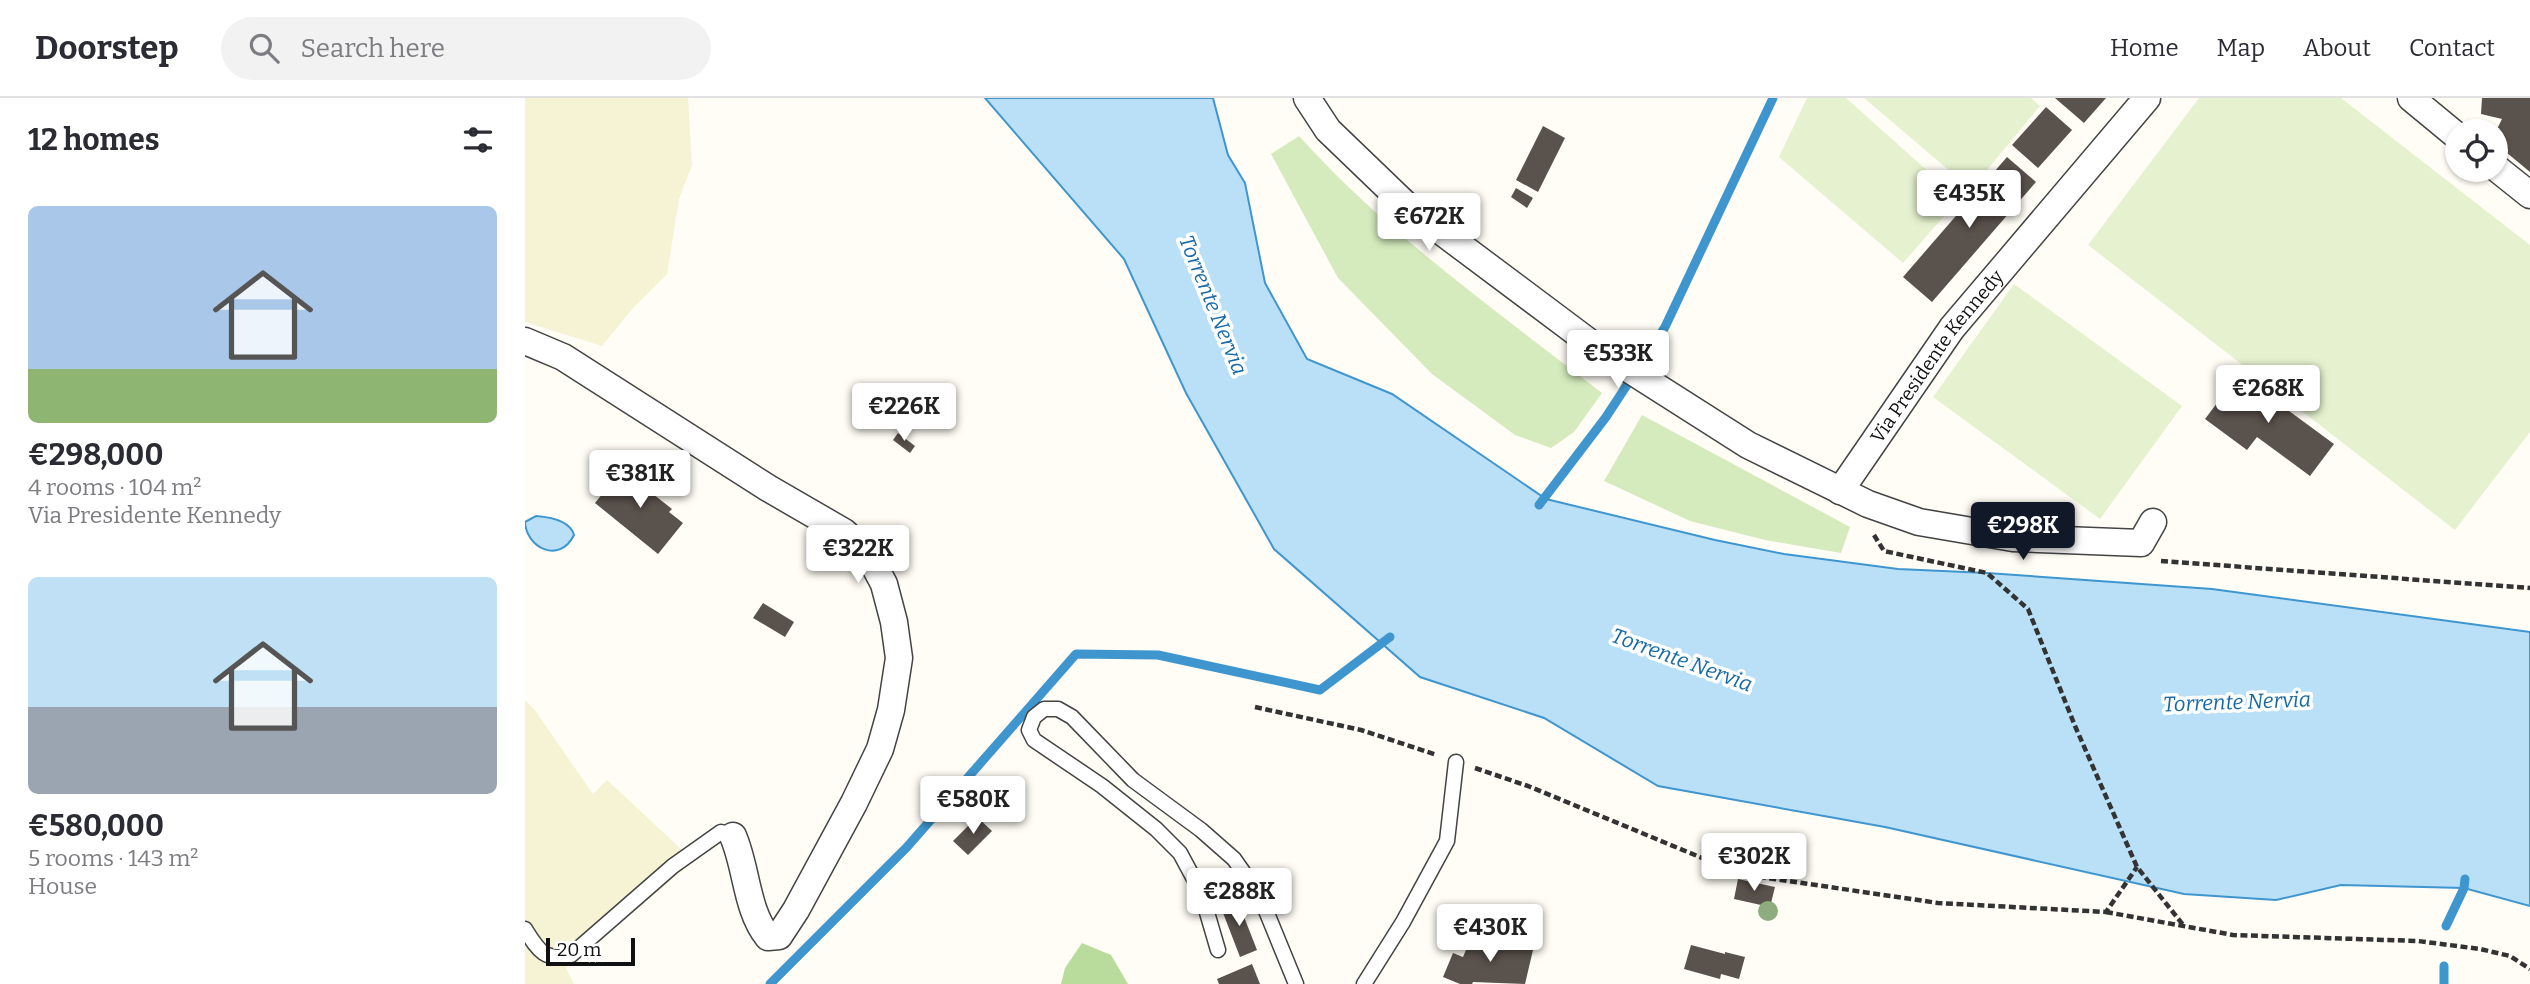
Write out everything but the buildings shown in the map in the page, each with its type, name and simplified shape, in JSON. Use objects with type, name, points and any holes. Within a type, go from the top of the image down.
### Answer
[{"type":"street","points":[[1307,98],[1328,130],[1406,205],[1605,354],[1748,445],[1840,491],[1919,522],[2013,538],[2141,543],[2153,522]]},
{"type":"street","name":"Via Presidente Kennedy","points":[[1840,491],[1952,328],[2147,98]]},
{"type":"street","points":[[2411,98],[2445,126]]},
{"type":"street","points":[[2508,177],[2530,195]]},
{"type":"street","points":[[525,341],[563,358],[768,488],[844,532],[868,554],[884,584],[894,622],[899,658],[891,710],[880,749],[848,815],[779,936],[768,937],[760,927],[741,854],[733,836]]},
{"type":"lane","points":[[1218,950],[1201,892],[1180,853],[1156,829],[1102,786],[1034,740],[1029,730],[1034,717],[1044,709],[1058,709],[1072,717],[1133,780],[1201,830],[1234,859],[1260,896],[1296,984]]},
{"type":"lane","points":[[1364,984],[1403,922],[1447,841],[1456,762]]},
{"type":"lane","points":[[525,929],[540,952],[557,959],[571,955],[673,866],[721,832],[733,836]]},
{"type":"path","points":[[1987,573],[2028,609],[2075,726],[2137,867],[2184,926]]},
{"type":"path","points":[[1255,707],[1360,730],[1528,786],[1741,874],[1938,903],[2106,912],[2233,935],[2417,941],[2480,949],[2510,956],[2530,968]]},
{"type":"path","points":[[2106,912],[2137,867]]},
{"type":"shaded area","points":[[525,98],[688,98],[692,165],[679,199],[667,274],[633,308],[602,346],[525,322]]},
{"type":"shaded area","points":[[525,700],[593,794],[607,780],[682,850],[689,865],[566,968],[574,984],[525,984]]},
{"type":"green space","points":[[1807,98],[1846,98],[1959,199],[1903,263],[1779,157]]},
{"type":"green space","points":[[1864,98],[2031,98],[2040,106],[1971,189]]},
{"type":"green space","points":[[2199,98],[2341,98],[2445,179],[2445,182],[2449,182],[2530,245],[2530,432],[2455,530],[2088,245]]},
{"type":"green space","points":[[1299,136],[1369,207],[1445,271],[1602,393],[1574,432],[1551,448],[1515,435],[1432,374],[1338,278],[1271,154]]},
{"type":"green space","points":[[2014,284],[2182,406],[2100,519],[1933,397]]},
{"type":"green space","points":[[1642,415],[1850,527],[1841,553],[1765,540],[1690,521],[1604,481]]},
{"type":"green space","points":[[1082,943],[1111,955],[1128,984],[1061,984],[1065,968]]},
{"type":"water","name":"Torrente Nervia","points":[[985,98],[1213,98],[1228,155],[1245,183],[1265,283],[1307,359],[1392,394],[1546,499],[1784,554],[1898,569],[2212,589],[2530,632],[2530,906],[2464,888],[2341,885],[2276,900],[2184,894],[1885,827],[1658,786],[1544,718],[1420,677],[1274,549],[1186,393],[1124,259]]},
{"type":"water","points":[[536,516],[553,518],[568,526],[574,535],[568,544],[552,551],[537,545],[531,539],[525,522]]},
{"type":"waterway","points":[[1539,505],[1606,417],[1665,327],[1773,98]]},
{"type":"waterway","points":[[770,984],[907,847],[1076,654],[1158,655],[1320,690],[1390,637]]},
{"type":"waterway","points":[[2446,926],[2464,888],[2465,879]]},
{"type":"waterway","points":[[2444,966],[2444,984]]}]
